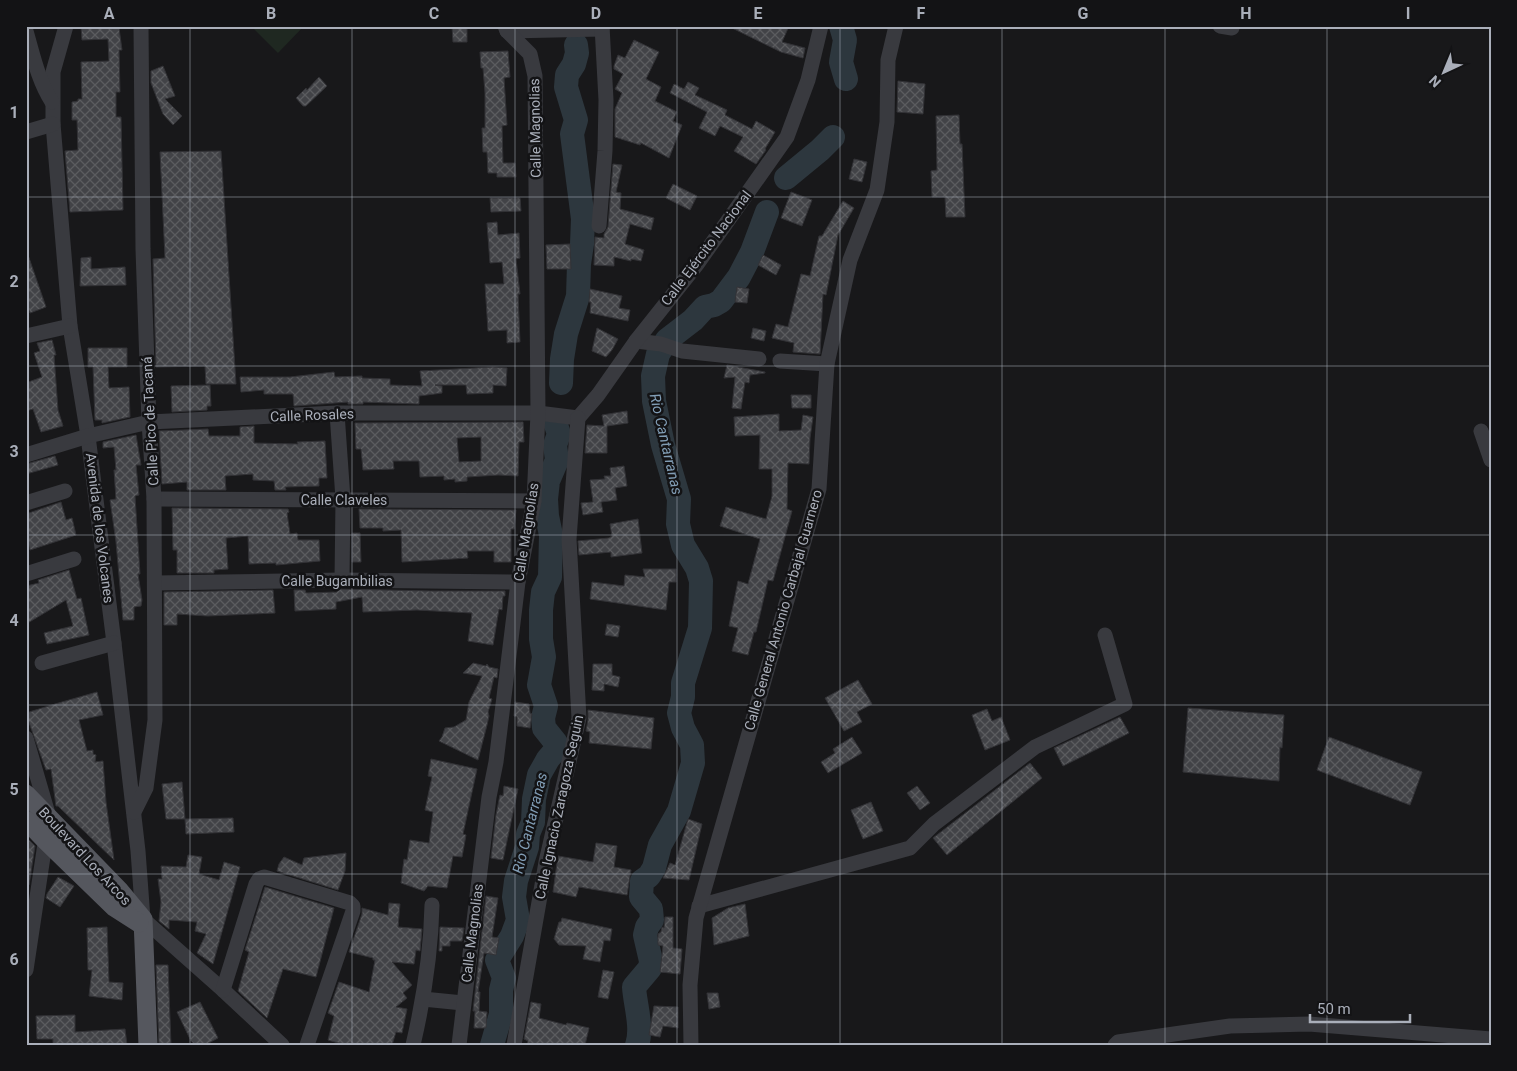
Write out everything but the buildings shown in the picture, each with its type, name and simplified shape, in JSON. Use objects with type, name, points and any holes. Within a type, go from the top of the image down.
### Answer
[{"type":"main road","name":"Boulevard Los Arcos","points":[[26,794],[118,890],[145,923]]},
{"type":"main road","name":"Boulevard Los Arcos","points":[[26,820],[114,908],[145,923]]},
{"type":"main road","points":[[145,923],[148,1045]]},
{"type":"street","name":"Avenida de los Volcanes","points":[[66,26],[53,72],[53,104],[70,326],[88,436],[134,813],[145,923]]},
{"type":"street","name":"Calle Pico de Tacaná","points":[[134,813],[146,788],[155,720],[154,499],[149,422],[143,249],[141,26]]},
{"type":"street","name":"Calle Ejército Nacional","points":[[578,418],[598,395],[636,340],[698,263],[787,137],[808,80],[821,26]]},
{"type":"street","name":"Calle General Antonio Carbajal Guarnero","points":[[690,1045],[690,985],[698,906],[818,489],[827,364],[850,260],[877,190],[887,122],[888,60],[896,26]]},
{"type":"street","points":[[506,29],[602,28],[606,100],[605,151],[599,226]]},
{"type":"street","name":"Calle Magnolias","points":[[459,1045],[489,797],[496,762],[518,582],[534,501],[538,413],[535,76],[530,54],[520,41],[506,29]]},
{"type":"street","points":[[26,31],[37,71],[53,104]]},
{"type":"street","points":[[26,132],[54,131]]},
{"type":"street","points":[[26,336],[70,326]]},
{"type":"street","points":[[636,340],[661,344],[682,351],[759,359]]},
{"type":"street","points":[[780,361],[827,364]]},
{"type":"street","points":[[336,413],[343,499],[342,580]]},
{"type":"street","name":"Calle Rosales","points":[[26,455],[88,436],[149,422],[336,413],[538,413]]},
{"type":"street","points":[[538,413],[578,418]]},
{"type":"street","name":"Calle Ignacio Zaragoza Seguin","points":[[514,1045],[546,862],[579,718],[570,539],[578,418]]},
{"type":"street","points":[[1481,431],[1491,460]]},
{"type":"street","points":[[26,503],[65,491]]},
{"type":"street","name":"Calle Claveles","points":[[154,499],[534,501]]},
{"type":"street","points":[[26,574],[74,559]]},
{"type":"street","name":"Calle Bugambilias","points":[[155,583],[342,580],[518,582]]},
{"type":"street","points":[[698,906],[910,848],[934,824],[1035,747],[1125,704],[1105,635]]},
{"type":"street","points":[[42,663],[114,643]]},
{"type":"street","points":[[26,738],[49,817],[26,970]]},
{"type":"street","points":[[223,990],[259,879],[264,877],[350,903],[353,906],[353,911],[307,1045]]},
{"type":"street","points":[[413,1045],[424,999],[431,936],[432,905]]},
{"type":"street","points":[[145,923],[223,990],[282,1045]]},
{"type":"street","points":[[424,999],[463,1003]]},
{"type":"street","points":[[1115,1045],[1118,1042],[1230,1026],[1309,1024],[1491,1038]]},
{"type":"shaded area","points":[[251,26],[304,26],[278,53]]},
{"type":"waterway","name":"Rio Cantarranas","points":[[841,26],[845,40],[841,62],[846,79]]},
{"type":"waterway","name":"Rio Cantarranas","points":[[561,383],[566,334],[578,296],[582,244],[583,219],[572,134],[576,120],[566,87],[567,75],[574,64],[577,53],[576,45]]},
{"type":"waterway","name":"Rio Cantarranas","points":[[786,178],[833,137]]},
{"type":"waterway","name":"Rio Cantarranas","points":[[637,1045],[639,1024],[634,987],[650,968],[651,961],[645,935],[647,927],[652,920],[651,909],[641,897],[642,881],[649,876],[654,868],[660,845],[679,811],[693,763],[692,745],[683,728],[679,713],[683,697],[683,683],[700,628],[701,581],[697,568],[683,545],[678,524],[679,499],[663,445],[654,401],[653,376],[658,354],[667,340],[693,320],[705,307],[721,301],[739,277],[752,252],[767,212]]},
{"type":"waterway","name":"Rio Cantarranas","points":[[492,1045],[501,1014],[501,990],[504,978],[497,960],[512,936],[518,920],[514,897],[516,881],[533,822],[534,799],[539,775],[554,752],[556,743],[544,728],[543,718],[546,706],[539,685],[544,657],[541,639],[541,610],[543,592],[550,577],[551,535],[546,499],[548,481],[557,460],[555,445],[559,434],[556,425]]}]
